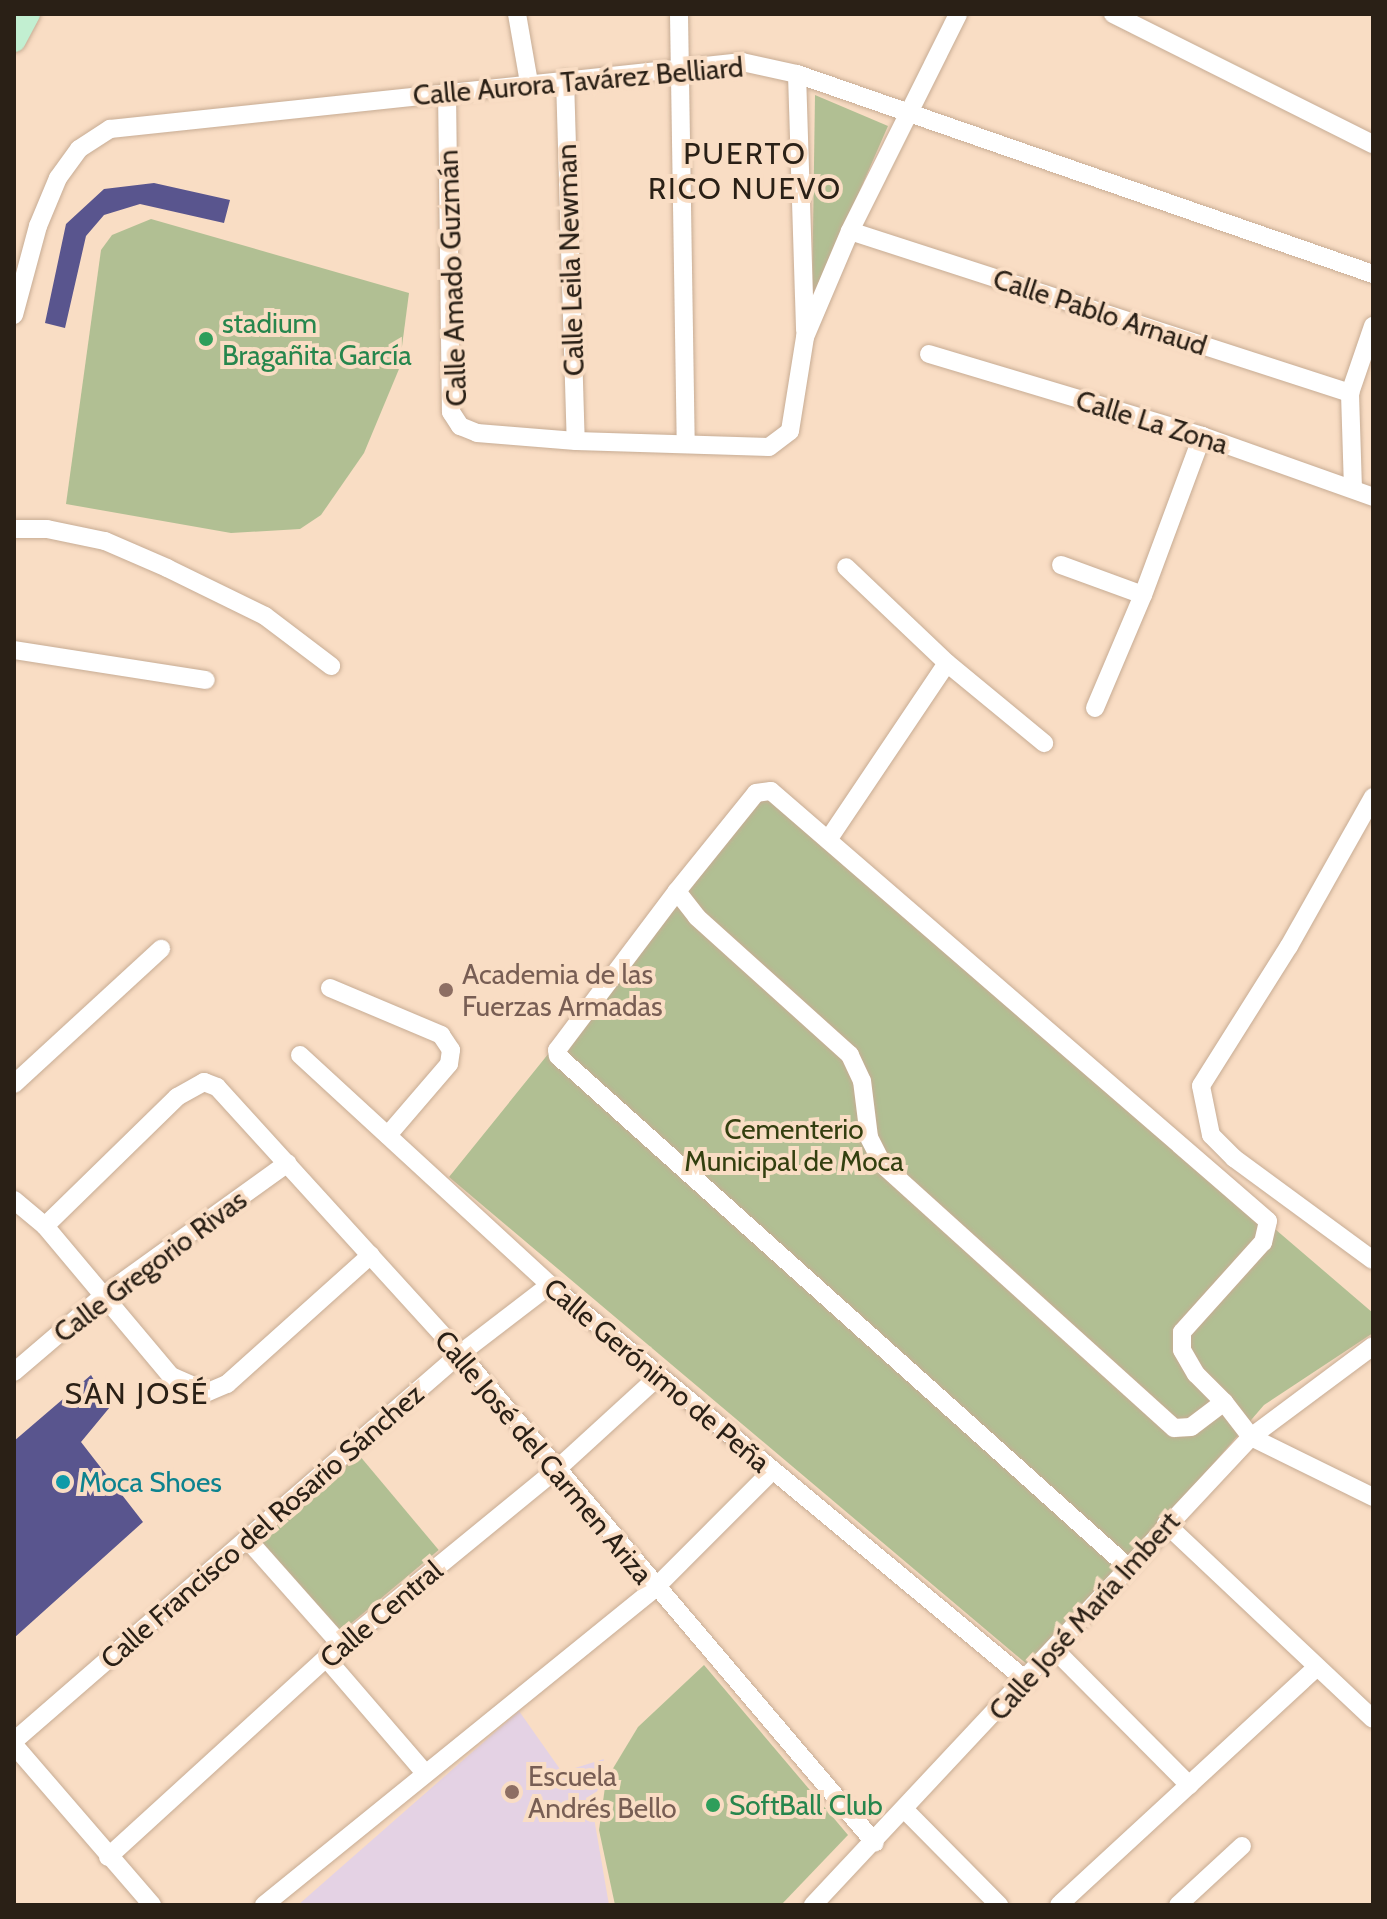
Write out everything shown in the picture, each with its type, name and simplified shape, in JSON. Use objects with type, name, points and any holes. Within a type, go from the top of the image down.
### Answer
[{"type":"street","points":[[517,14],[529,83]]},
{"type":"street","points":[[679,14],[686,441]]},
{"type":"street","points":[[805,337],[850,231],[958,14]]},
{"type":"street","points":[[1113,14],[1373,144]]},
{"type":"street","name":"Calle Aurora Tavárez Belliard","points":[[14,315],[38,226],[58,178],[79,149],[110,129],[565,79],[679,72],[742,62],[797,74],[1373,274]]},
{"type":"street","points":[[797,74],[805,337]]},
{"type":"street","name":"Calle Leila Newman","points":[[565,79],[576,441]]},
{"type":"street","name":"Calle Amado Guzmán","points":[[447,91],[451,412],[460,426],[477,433],[576,441],[686,441],[769,447],[782,442],[790,431],[805,337]]},
{"type":"street","name":"Calle Pablo Arnaud","points":[[850,231],[1350,393]]},
{"type":"street","points":[[1353,489],[1350,393],[1373,326]]},
{"type":"street","name":"Calle La Zona","points":[[929,354],[1202,436],[1373,497]]},
{"type":"street","points":[[1095,708],[1143,595],[1202,436]]},
{"type":"street","points":[[14,529],[47,529],[105,541],[154,562],[265,616],[331,666]]},
{"type":"street","points":[[1061,565],[1143,595]]},
{"type":"street","points":[[846,567],[947,663],[1044,743]]},
{"type":"street","points":[[14,650],[206,680]]},
{"type":"street","points":[[828,840],[947,663]]},
{"type":"street","points":[[1128,1567],[558,1056],[557,1050],[677,891],[756,793],[771,791],[1268,1221],[1263,1242],[1182,1332],[1182,1350],[1196,1374],[1224,1402],[1251,1437],[1373,1497]]},
{"type":"street","points":[[1373,797],[1289,946],[1201,1086],[1211,1135],[1234,1158],[1373,1260]]},
{"type":"street","points":[[677,891],[697,917],[850,1055],[862,1081],[869,1137],[883,1165],[1174,1428],[1191,1427],[1224,1402]]},
{"type":"street","points":[[14,1084],[161,949]]},
{"type":"street","points":[[330,988],[376,1003],[441,1035],[451,1050],[443,1073],[388,1135]]},
{"type":"street","name":"Calle Gerónimo de Peña","points":[[300,1055],[550,1285],[771,1472],[1027,1681]]},
{"type":"street","name":"Calle José del Carmen Ariza","points":[[45,1226],[177,1097],[204,1082],[228,1095],[460,1354],[654,1589],[875,1843]]},
{"type":"street","name":"Calle Gregorio Rivas","points":[[15,1370],[104,1295],[288,1163]]},
{"type":"street","points":[[14,1200],[45,1226],[171,1376],[208,1392],[227,1384],[371,1255]]},
{"type":"street","name":"Calle Francisco del Rosario Sánchez","points":[[14,1743],[460,1354],[550,1285]]},
{"type":"street","name":"Calle José María Imbert","points":[[813,1905],[1027,1681],[1166,1524],[1251,1437],[1373,1346]]},
{"type":"street","name":"Calle Central","points":[[108,1857],[326,1658],[556,1470],[659,1376]]},
{"type":"street","points":[[264,1905],[424,1772],[654,1589],[771,1472]]},
{"type":"street","points":[[1166,1524],[1315,1669],[1373,1719]]},
{"type":"street","points":[[248,1540],[342,1646]]},
{"type":"street","points":[[1054,1649],[1189,1785]]},
{"type":"street","points":[[326,1658],[424,1772]]},
{"type":"street","points":[[1059,1905],[1315,1669]]},
{"type":"street","points":[[14,1743],[152,1905]]},
{"type":"street","points":[[905,1810],[999,1905]]},
{"type":"street","points":[[1178,1905],[1242,1846]]},
{"type":"shaded area","name":"Escuela Andrés Bello","points":[[519,1711],[562,1772],[604,1759],[593,1812],[609,1905],[298,1905]]},
{"type":"green space","points":[[815,95],[888,126],[812,300]]},
{"type":"green space","points":[[151,219],[409,293],[399,369],[364,453],[321,515],[300,529],[231,533],[66,504],[101,250],[112,235]]},
{"type":"green space","name":"Cementerio Municipal de Moca","points":[[762,789],[1373,1313],[1373,1333],[1264,1405],[1035,1671],[449,1177]]},
{"type":"green space","points":[[359,1455],[439,1550],[336,1636],[256,1541]]},
{"type":"green space","name":"SoftBall Club","points":[[704,1665],[848,1835],[781,1905],[615,1905],[599,1830],[606,1780],[638,1727]]},
{"type":"building","points":[[154,183],[230,200],[224,223],[140,204],[104,215],[86,236],[65,328],[45,323],[66,224],[104,189]]},
{"type":"building","name":"Moca Shoes","points":[[91,1375],[110,1407],[81,1442],[143,1522],[14,1638],[14,1441]]},
{"type":"place","name":"stadium Bragañita García","points":[[206,339]]},
{"type":"place","name":"Academia de las Fuerzas Armadas","points":[[446,990]]},
{"type":"place","name":"Moca Shoes","points":[[63,1482]]},
{"type":"place","name":"Escuela Andrés Bello","points":[[512,1792]]},
{"type":"place","name":"SoftBall Club","points":[[713,1805]]},
{"type":"district","name":"PUERTO RICO NUEVO","points":[[745,171]]},
{"type":"district","name":"SAN JOSÉ","points":[[137,1394]]}]
